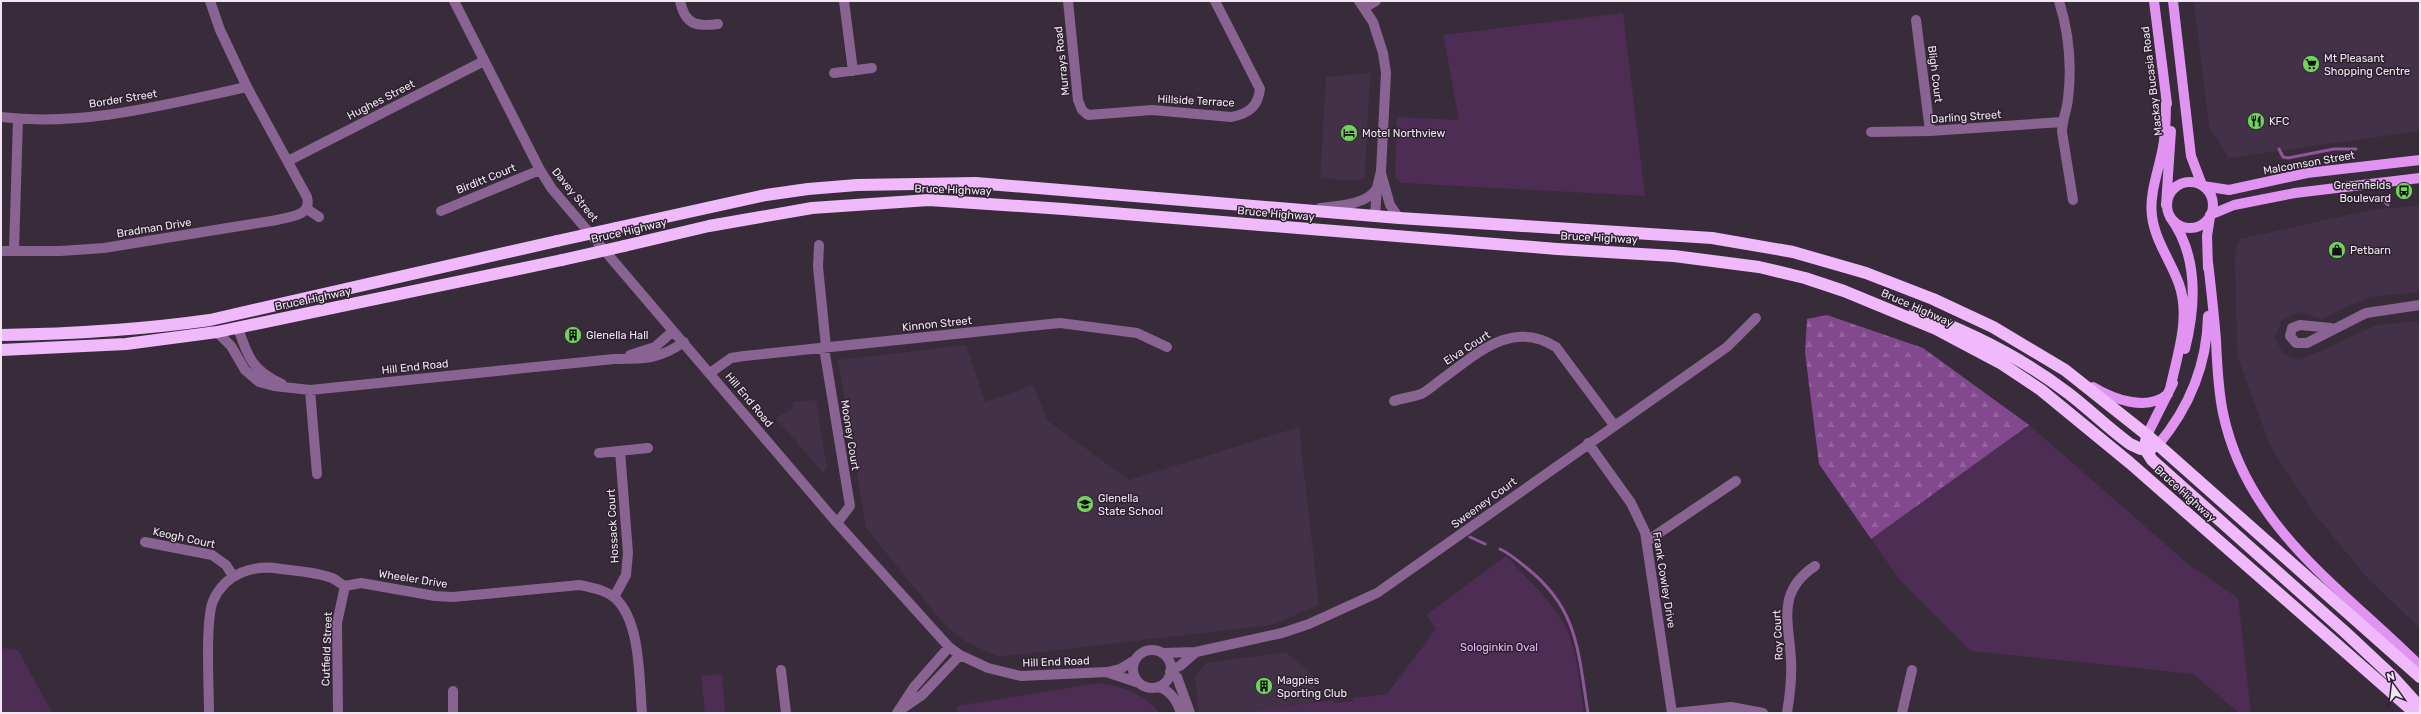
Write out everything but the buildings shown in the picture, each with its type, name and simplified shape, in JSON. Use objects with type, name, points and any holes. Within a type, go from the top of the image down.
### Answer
[{"type":"highway","name":"Bruce Highway","points":[[1,335],[87,334],[153,328],[210,320],[557,241],[766,196],[857,185],[976,183],[1312,209],[1399,218],[1712,238],[1793,252],[1866,273],[1933,299],[1993,328],[2065,370],[2147,435],[2420,677]]},
{"type":"highway","name":"Bruce Highway","points":[[1,350],[119,345],[217,332],[562,260],[709,226],[812,208],[929,200],[1062,209],[1557,249],[1703,258],[1759,267],[1826,284],[1906,316],[1961,341],[2042,390],[2130,463],[2415,713]]},
{"type":"highway","points":[[1375,216],[1382,226],[1389,229],[1517,239],[1557,249]]},
{"type":"highway","points":[[1826,284],[1888,302],[1983,340],[2056,384],[2134,447],[2145,449],[2158,445]]},
{"type":"highway","points":[[210,320],[238,328]]},
{"type":"highway","points":[[2147,435],[2145,449],[2155,463],[2345,632],[2420,706]]},
{"type":"main road","name":"Mackay Bucasia Road","points":[[2154,1],[2171,143],[2166,205]]},
{"type":"main road","points":[[2158,445],[2185,406],[2200,369],[2208,330],[2207,236],[2212,198],[2202,185],[2191,160],[2173,1]]},
{"type":"main road","points":[[2065,370],[2108,396],[2118,399],[2151,402],[2169,392],[2181,337],[2184,307],[2179,284],[2156,234],[2152,210],[2154,187],[2164,142],[2166,98]]},
{"type":"main road","name":"Malcomson Street","points":[[2202,185],[2229,190],[2308,173],[2420,160]]},
{"type":"main road","points":[[2170,218],[2180,226],[2188,228],[2200,225],[2210,216],[2234,205],[2295,193],[2420,178]]},
{"type":"main road","points":[[2147,435],[2169,392],[2188,340],[2192,292],[2187,247],[2182,234],[2170,218],[2166,205],[2170,192],[2180,184],[2189,181],[2202,185]]},
{"type":"main road","points":[[2208,262],[2223,412],[2234,454],[2249,487],[2267,515],[2289,542],[2420,666]]},
{"type":"street","points":[[210,1],[220,30],[247,87],[307,197],[309,204],[307,209],[319,217]]},
{"type":"street","name":"Davey Street","points":[[454,1],[540,170],[552,189],[684,342]]},
{"type":"street","points":[[680,1],[685,17],[691,22],[707,25],[718,24]]},
{"type":"street","points":[[844,1],[853,71]]},
{"type":"street","name":"Murrays Road","points":[[1068,1],[1078,100],[1082,110],[1088,115]]},
{"type":"street","name":"Hillside Terrace","points":[[1088,115],[1152,110],[1231,117],[1242,115],[1252,109],[1259,99],[1260,89],[1215,1]]},
{"type":"street","points":[[1375,216],[1377,188],[1381,171],[1386,73],[1383,53],[1376,33],[1362,5],[1376,1]]},
{"type":"street","points":[[2059,1],[2066,27],[2069,53],[2068,100],[2062,122],[2073,200]]},
{"type":"street","name":"Bligh Court","points":[[1916,20],[1930,131]]},
{"type":"street","name":"Hughes Street","points":[[288,160],[484,61]]},
{"type":"street","points":[[834,73],[872,68]]},
{"type":"street","name":"Border Street","points":[[1,117],[18,119],[61,119],[104,115],[247,87]]},
{"type":"street","points":[[14,251],[18,119]]},
{"type":"street","name":"Darling Street","points":[[1871,132],[1930,131],[2062,122]]},
{"type":"street","name":"Birditt Court","points":[[441,211],[540,170]]},
{"type":"street","points":[[1381,171],[1390,205],[1399,218]]},
{"type":"street","points":[[1312,209],[1360,200],[1370,196],[1377,188]]},
{"type":"street","name":"Bradman Drive","points":[[1,251],[60,251],[150,242],[277,220],[303,213],[307,209]]},
{"type":"street","name":"Mooney Court","points":[[819,245],[818,267],[825,347],[850,506],[837,523]]},
{"type":"street","points":[[2331,328],[2376,310],[2420,305]]},
{"type":"street","name":"Sweeney Court","points":[[1162,653],[1196,652],[1282,633],[1309,624],[1377,593],[1588,443],[1727,347],[1756,318]]},
{"type":"street","name":"Kinnon Street","points":[[710,373],[731,358],[1060,323],[1137,333],[1167,347]]},
{"type":"street","name":"Hill End Road","points":[[238,328],[248,357],[254,366],[268,377],[293,389]]},
{"type":"street","points":[[614,359],[655,347],[673,331]]},
{"type":"street","name":"Hill End Road","points":[[217,332],[228,342],[242,366],[255,379],[268,385],[310,390],[614,359],[651,359],[667,354],[684,342],[837,523],[949,647],[960,655],[988,668],[1021,676],[1107,672],[1120,669],[1135,660]]},
{"type":"street","name":"Elva Court","points":[[1394,401],[1421,394],[1491,345],[1517,336],[1532,336],[1544,340],[1556,347],[1614,425]]},
{"type":"street","points":[[310,390],[317,474]]},
{"type":"street","name":"Frank Cowley Drive","points":[[1588,443],[1638,514],[1647,541],[1672,713]]},
{"type":"street","points":[[599,453],[648,448]]},
{"type":"street","name":"Hossack Court","points":[[614,596],[626,575],[628,552],[620,451]]},
{"type":"street","points":[[1647,541],[1736,481]]},
{"type":"street","name":"Keogh Court","points":[[145,542],[212,555],[226,565],[234,576]]},
{"type":"street","name":"Roy Court","points":[[1787,713],[1791,687],[1788,599],[1797,579],[1815,566]]},
{"type":"street","points":[[209,713],[210,617],[213,601],[222,586],[234,576],[251,568],[271,567],[331,577],[345,586]]},
{"type":"street","name":"Wheeler Drive","points":[[345,586],[361,583],[435,596],[452,597],[580,585],[597,589],[614,596]]},
{"type":"street","name":"Cutfield Street","points":[[338,713],[338,623],[345,586]]},
{"type":"street","points":[[614,596],[630,618],[634,634],[642,713]]},
{"type":"street","points":[[898,712],[914,687],[949,647]]},
{"type":"street","points":[[1149,650],[1162,653],[1169,660],[1170,671],[1168,679],[1158,686],[1151,687],[1139,682],[1133,671],[1135,660],[1144,652],[1149,650]]},
{"type":"street","name":"Sweeney Court","points":[[1170,671],[1180,666],[1196,652]]},
{"type":"street","points":[[898,712],[922,695],[960,655]]},
{"type":"street","points":[[781,670],[786,713]]},
{"type":"street","points":[[1902,713],[1912,670]]},
{"type":"street","points":[[1170,671],[1177,677],[1190,713]]},
{"type":"street","name":"Hill End Road","points":[[1107,672],[1139,682]]},
{"type":"street","points":[[1158,686],[1170,694],[1178,704],[1181,713]]},
{"type":"street","points":[[453,691],[453,713]]},
{"type":"street","points":[[1675,713],[1731,707],[1763,713]]},
{"type":"shaded area","name":"Mt Pleasant Shopping Centre","points":[[2194,1],[2420,1],[2420,131],[2229,158],[2209,127]]},
{"type":"shaded area","points":[[1370,73],[1365,177],[1358,181],[1320,178],[1326,77]]},
{"type":"shaded area","points":[[2420,205],[2420,292],[2369,297],[2322,319],[2299,312],[2282,320],[2275,337],[2283,354],[2300,360],[2377,325],[2420,321],[2420,628],[2369,580],[2314,513],[2271,448],[2237,355],[2235,253],[2240,239],[2371,210]]},
{"type":"shaded area","name":"Glenella State School","points":[[966,345],[985,402],[1033,385],[1047,420],[1129,480],[1299,427],[1319,605],[1271,625],[999,657],[966,642],[945,625],[866,528],[838,360]]},
{"type":"shaded area","points":[[816,400],[827,468],[823,473],[776,418],[793,408],[792,402]]},
{"type":"shaded area","name":"Magpies Sporting Club","points":[[1286,652],[1314,676],[1314,702],[1226,713],[1199,713],[1195,677],[1206,663]]},
{"type":"green space","points":[[1623,13],[1645,196],[1402,183],[1395,178],[1397,117],[1459,120],[1443,35]]},
{"type":"green space","points":[[1827,315],[1923,348],[2029,425],[1871,539],[1819,464],[1805,352],[1807,319]]},
{"type":"green space","points":[[2029,425],[2187,563],[2238,598],[2251,713],[2239,713],[2193,674],[1971,651],[1899,579],[1871,539]]},
{"type":"green space","name":"Sologinkin Oval","points":[[1506,556],[1548,602],[1563,622],[1568,632],[1576,661],[1584,713],[1227,713],[1334,700],[1334,703],[1353,701],[1353,698],[1387,694],[1436,629],[1426,615]]},
{"type":"green space","points":[[1,648],[18,650],[52,713],[1,713]]},
{"type":"green space","points":[[722,674],[725,713],[705,713],[701,676]]},
{"type":"green space","points":[[1099,683],[1125,689],[1139,695],[1160,713],[958,713],[957,706]]},
{"type":"waterway","points":[[2279,149],[2283,157],[2288,158],[2334,149],[2356,149]]},
{"type":"waterway","points":[[2379,197],[2388,205]]},
{"type":"waterway","points":[[1470,537],[1485,544]]},
{"type":"waterway","points":[[1500,549],[1515,558],[1545,584],[1567,617],[1578,652],[1588,713]]},
{"type":"place","name":"Mt Pleasant Shopping Centre","points":[[2311,64]]},
{"type":"place","name":"KFC","points":[[2256,121]]},
{"type":"place","name":"Motel Northview","points":[[1349,133]]},
{"type":"place","name":"Greenfields Boulevard","points":[[2404,191]]},
{"type":"place","name":"Petbarn","points":[[2337,250]]},
{"type":"place","name":"Glenella Hall","points":[[573,335]]},
{"type":"place","name":"Glenella State School","points":[[1085,504]]},
{"type":"place","name":"Magpies Sporting Club","points":[[1264,686]]}]
